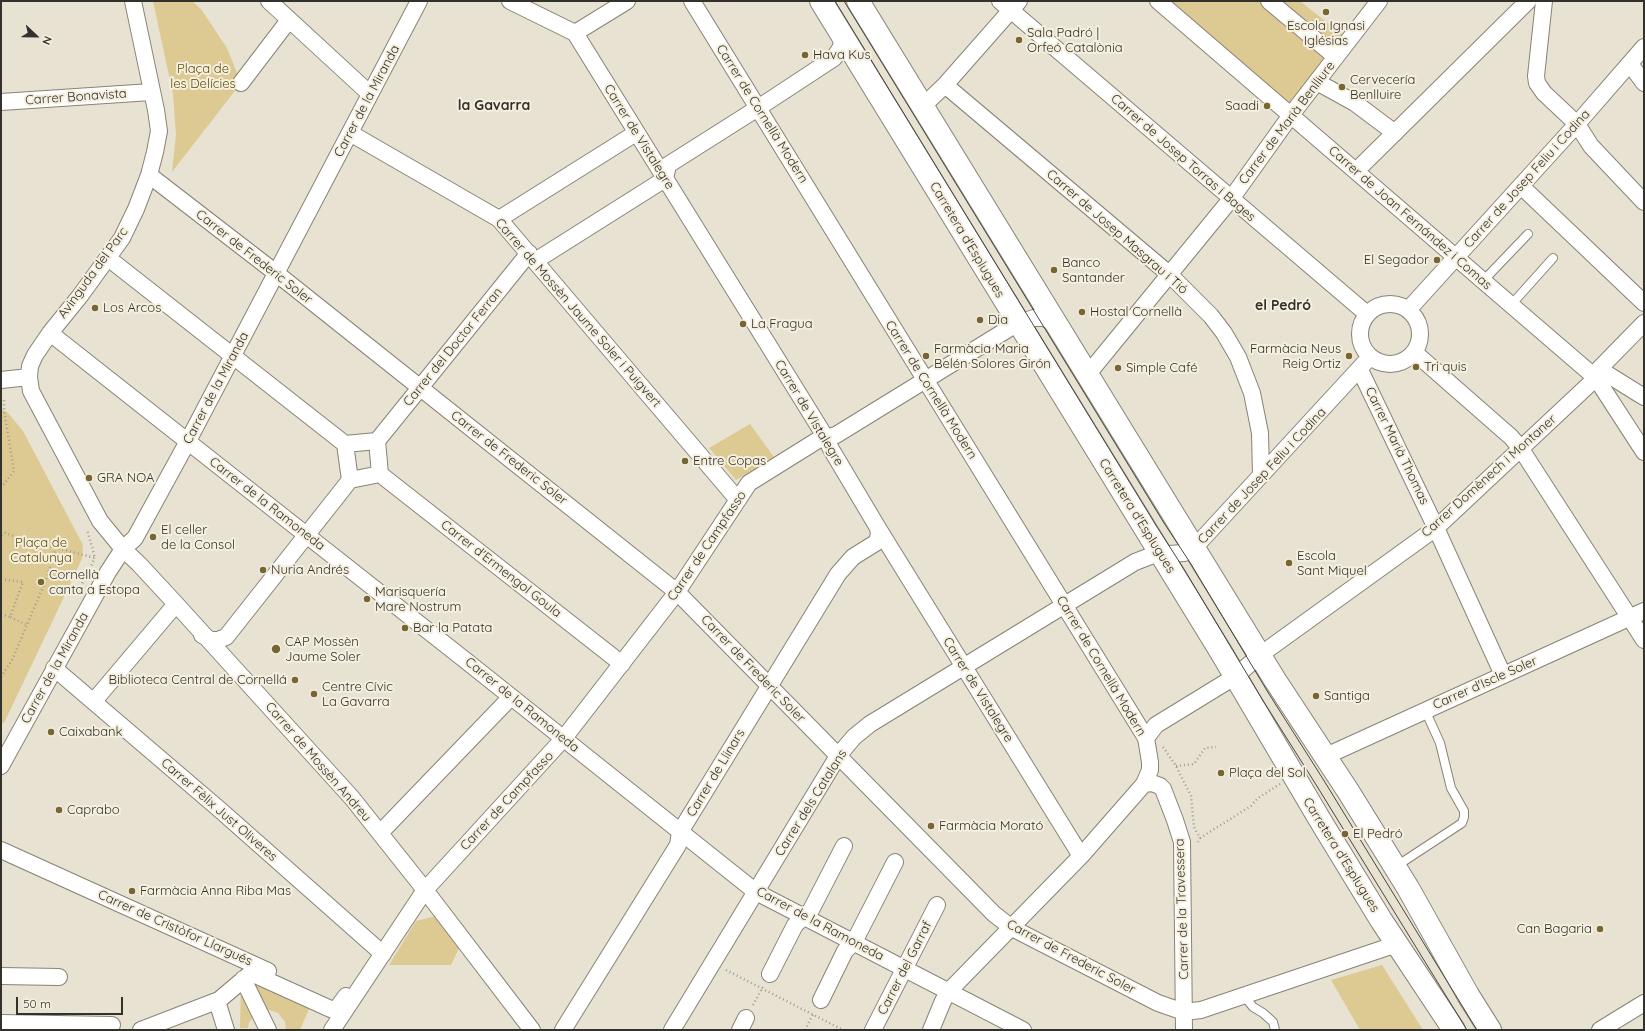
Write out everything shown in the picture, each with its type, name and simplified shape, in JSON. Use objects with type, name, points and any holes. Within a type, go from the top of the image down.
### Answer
[{"type":"street","name":"Avinguda del Parc","points":[[29,377],[30,366],[35,355],[122,238],[136,210],[149,175],[159,131],[133,1]]},
{"type":"street","points":[[269,1],[370,94]]},
{"type":"street","name":"Carrer de la Miranda","points":[[1,766],[108,572],[123,549],[135,538],[188,441],[419,1]]},
{"type":"street","points":[[510,1],[575,33],[627,1]]},
{"type":"street","name":"Carrer de Cornellà Modern","points":[[692,1],[924,380],[1146,738],[1150,770],[1144,784]]},
{"type":"street","name":"Carretera d'Esplugues","points":[[821,1],[1236,676],[1302,791],[1397,944],[1454,1030]]},
{"type":"street","points":[[858,1],[1291,706],[1326,756],[1395,867],[1490,1030]]},
{"type":"street","name":"Carrer de Joan Fernández i Comas","points":[[1158,1],[1511,305],[1597,374],[1644,452]]},
{"type":"street","points":[[1269,1],[1336,58]]},
{"type":"street","name":"Carrer de Marià Benlliure","points":[[1088,374],[1231,199],[1291,115],[1379,1]]},
{"type":"street","points":[[1356,171],[1528,1]]},
{"type":"street","points":[[1544,1],[1536,76],[1537,83],[1544,93],[1577,124],[1591,146],[1644,202]]},
{"type":"street","points":[[923,106],[945,85],[1010,4]]},
{"type":"street","name":"Carrer de Josep Torras i Bages","points":[[1010,4],[1231,199],[1367,314]]},
{"type":"street","points":[[241,83],[289,20]]},
{"type":"street","points":[[665,179],[668,165],[758,108],[837,55],[842,43],[841,32]]},
{"type":"street","name":"Carrer de Vistalegre","points":[[575,33],[826,438],[878,528],[1081,856]]},
{"type":"street","name":"Carrer de Josep Feliu i Codina","points":[[1408,310],[1577,124],[1644,47]]},
{"type":"street","points":[[1630,64],[1644,83]]},
{"type":"street","points":[[1317,82],[1355,103],[1395,133]]},
{"type":"street","name":"Carrer de Josep Masgrau i Tió","points":[[945,85],[1170,274],[1211,316],[1224,333],[1238,358],[1252,393],[1260,433],[1261,475]]},
{"type":"street","name":"Carrer Bonavista","points":[[1,102],[151,92]]},
{"type":"street","name":"Carrer de Mossèn Jaume Soler i Puigvert","points":[[350,133],[499,219],[738,500]]},
{"type":"street","points":[[499,219],[636,133]]},
{"type":"street","name":"Carrer de Frederic Soler","points":[[149,175],[276,273],[677,592],[994,914],[1012,928],[1158,1003],[1184,1012],[1201,1010],[1397,944]]},
{"type":"street","name":"Carrer del Doctor Ferran","points":[[377,441],[420,388],[532,257],[665,179]]},
{"type":"street","points":[[1521,186],[1644,303]]},
{"type":"street","points":[[108,258],[345,444],[350,480]]},
{"type":"street","points":[[1385,304],[1401,306],[1408,310],[1419,324],[1419,342],[1414,352],[1410,357],[1395,364],[1365,364],[1365,351],[1359,334],[1360,325],[1367,314],[1377,306],[1385,304]]},
{"type":"street","name":"Carrer de Campfasso","points":[[380,952],[425,891],[564,738],[677,592],[749,483],[756,477],[818,440],[836,435],[1018,323],[1034,318],[1043,318],[1049,320],[1060,330]]},
{"type":"street","name":"Carrer Domènech i Montaner","points":[[1260,656],[1436,528],[1521,449],[1597,374],[1644,323]]},
{"type":"street","name":"Carrer de la Ramoneda","points":[[50,333],[564,738],[756,892],[1023,1030]]},
{"type":"street","points":[[1414,352],[1511,437],[1521,449],[1638,615],[1644,640]]},
{"type":"street","name":"Carrer de Josep Feliu i Codina","points":[[1135,562],[1147,557],[1161,554],[1184,553],[1194,548],[1365,364]]},
{"type":"street","name":"Carrer Marià Thomas","points":[[1365,364],[1436,528],[1503,674]]},
{"type":"street","points":[[1597,374],[1644,397]]},
{"type":"street","points":[[1,380],[29,377]]},
{"type":"street","name":"Carrer de Mossèn Andreu","points":[[29,377],[37,402],[61,445],[79,484],[100,521],[123,549],[139,564],[282,719],[352,798],[532,1030]]},
{"type":"street","points":[[202,634],[211,640],[218,640],[226,637],[350,480],[380,474],[377,441],[345,444]]},
{"type":"street","name":"Carrer d'Ermengol Goula","points":[[380,474],[622,664]]},
{"type":"street","name":"Carrer de Llinars","points":[[563,1030],[678,845],[680,832],[838,574],[853,557],[877,542],[879,534],[878,528]]},
{"type":"street","name":"Carrer dels Catalans","points":[[672,1030],[844,747],[870,724],[1135,562]]},
{"type":"street","points":[[94,702],[176,604]]},
{"type":"street","name":"Carrer d'Iscle Soler","points":[[1326,756],[1503,674],[1638,615]]},
{"type":"street","points":[[1146,738],[1156,725],[1236,676],[1260,656]]},
{"type":"street","name":"Carrer Fèlix Just Oliveres","points":[[54,668],[380,952]]},
{"type":"street","points":[[380,833],[511,697]]},
{"type":"street","name":"Carrer de la Travessera","points":[[1144,784],[1152,783],[1163,789],[1182,842],[1184,1030]]},
{"type":"street","points":[[931,1030],[943,1001],[949,991],[1081,856],[1144,784]]},
{"type":"street","points":[[770,974],[795,925],[810,910],[844,846]]},
{"type":"street","name":"Carrer de Cristòfor Llargués","points":[[1,850],[341,1007]]},
{"type":"street","points":[[821,1000],[845,951],[854,942],[895,862]]},
{"type":"street","name":"Carrer del Garraf","points":[[873,1030],[937,905]]},
{"type":"street","points":[[321,1030],[341,1007],[380,952]]},
{"type":"street","points":[[141,1030],[216,1001],[251,973],[341,1007]]},
{"type":"street","points":[[1,976],[59,977]]},
{"type":"street","points":[[244,979],[268,1030]]},
{"type":"street","points":[[216,1001],[226,1030]]},
{"type":"street","points":[[1600,1030],[1644,1003]]},
{"type":"street","points":[[332,1030],[341,1007]]},
{"type":"street","points":[[1,1023],[112,1025]]},
{"type":"lane","points":[[1483,281],[1528,234]]},
{"type":"lane","points":[[1511,305],[1553,258]]},
{"type":"lane","points":[[1395,867],[1462,823],[1464,817],[1464,811],[1451,788],[1440,743],[1425,710]]},
{"type":"lane","points":[[1244,996],[1253,1007],[1263,1013],[1272,1022],[1275,1030]]},
{"type":"path","points":[[1,488],[14,471],[4,410],[4,398]]},
{"type":"path","points":[[1,540],[2,532],[96,558],[87,529]]},
{"type":"path","points":[[1,677],[12,660],[27,625],[46,580],[56,547]]},
{"type":"path","points":[[1,578],[23,582],[10,617]]},
{"type":"path","points":[[1,614],[27,625]]},
{"type":"path","points":[[1161,744],[1176,766],[1191,796],[1194,827],[1200,838]]},
{"type":"path","points":[[1176,766],[1194,764],[1205,748],[1216,747]]},
{"type":"path","points":[[1197,843],[1200,838],[1251,806],[1258,798],[1280,784]]},
{"type":"path","points":[[713,963],[843,1030]]},
{"type":"path","points":[[743,1024],[770,974]]},
{"type":"path","points":[[805,1030],[821,1000]]},
{"type":"green space","name":"Plaça de les Delícies","points":[[153,1],[192,1],[201,9],[227,48],[241,83],[172,172],[176,135],[173,94]]},
{"type":"green space","points":[[1166,1],[1300,1],[1344,36],[1290,106]]},
{"type":"green space","name":"Plaça de Catalunya","points":[[1,409],[8,413],[23,431],[83,545],[82,559],[5,721],[1,725]]},
{"type":"green space","points":[[750,424],[774,457],[736,480],[709,448]]},
{"type":"green space","points":[[436,916],[460,946],[451,965],[389,965],[416,921]]},
{"type":"green space","points":[[1382,965],[1423,1030],[1360,1030],[1331,980]]},
{"type":"green space","points":[[248,981],[309,1009],[300,1030],[286,1030],[285,1022],[278,1013],[269,1010],[264,1011]]},
{"type":"green space","points":[[241,985],[256,1015],[249,1022],[248,1028],[240,1028]]},
{"type":"tram line","points":[[835,1],[1184,569],[1262,699],[1467,1030]]},
{"type":"tram line","points":[[844,1],[1477,1030]]},
{"type":"place","name":"Escola Ignasi Iglésias","points":[[1326,12]]},
{"type":"place","name":"Sala Padró | Orfeó Catalònia","points":[[1019,40]]},
{"type":"place","name":"Hava Kus","points":[[805,55]]},
{"type":"place","name":"Cervecería Benlluire","points":[[1342,87]]},
{"type":"place","name":"Saadi","points":[[1267,106]]},
{"type":"place","name":"El Segador","points":[[1437,260]]},
{"type":"place","name":"Banco Santander","points":[[1054,270]]},
{"type":"place","name":"Los Arcos","points":[[95,308]]},
{"type":"place","name":"Hostal Cornellà","points":[[1082,312]]},
{"type":"place","name":"Dia","points":[[980,320]]},
{"type":"place","name":"La Fragua","points":[[743,324]]},
{"type":"place","name":"Farmàcia Maria Belén Solores Girón","points":[[926,356]]},
{"type":"place","name":"Farmàcia Neus Reig Ortiz","points":[[1349,356]]},
{"type":"place","name":"Tri quis","points":[[1416,367]]},
{"type":"place","name":"Simple Café","points":[[1118,368]]},
{"type":"place","name":"Entre Copas","points":[[685,461]]},
{"type":"place","name":"GRA NOA","points":[[89,478]]},
{"type":"place","name":"El celler de la Consol","points":[[153,537]]},
{"type":"place","name":"Escola Sant Miquel","points":[[1289,563]]},
{"type":"place","name":"Nuria Andrés","points":[[263,570]]},
{"type":"place","name":"Cornellà canta a Estopa","points":[[41,582]]},
{"type":"place","name":"Marisquería Mare Nostrum","points":[[367,599]]},
{"type":"place","name":"Bar la Patata","points":[[405,628]]},
{"type":"place","name":"CAP Mossèn Jaume Soler","points":[[276,649]]},
{"type":"place","name":"Biblioteca Central de Cornellá","points":[[295,680]]},
{"type":"place","name":"Centre Cívic La Gavarra","points":[[314,694]]},
{"type":"place","name":"Santiga","points":[[1316,696]]},
{"type":"place","name":"Caixabank","points":[[51,732]]},
{"type":"place","name":"Plaça del Sol","points":[[1221,773]]},
{"type":"place","name":"Caprabo","points":[[59,810]]},
{"type":"place","name":"Farmàcia Morató","points":[[931,826]]},
{"type":"place","name":"El Pedró","points":[[1345,834]]},
{"type":"place","name":"Farmàcia Anna Riba Mas","points":[[132,891]]},
{"type":"place","name":"Can Bagaria","points":[[1600,929]]},
{"type":"district","name":"la Gavarra","points":[[494,106]]},
{"type":"district","name":"el Pedró","points":[[1283,306]]}]
